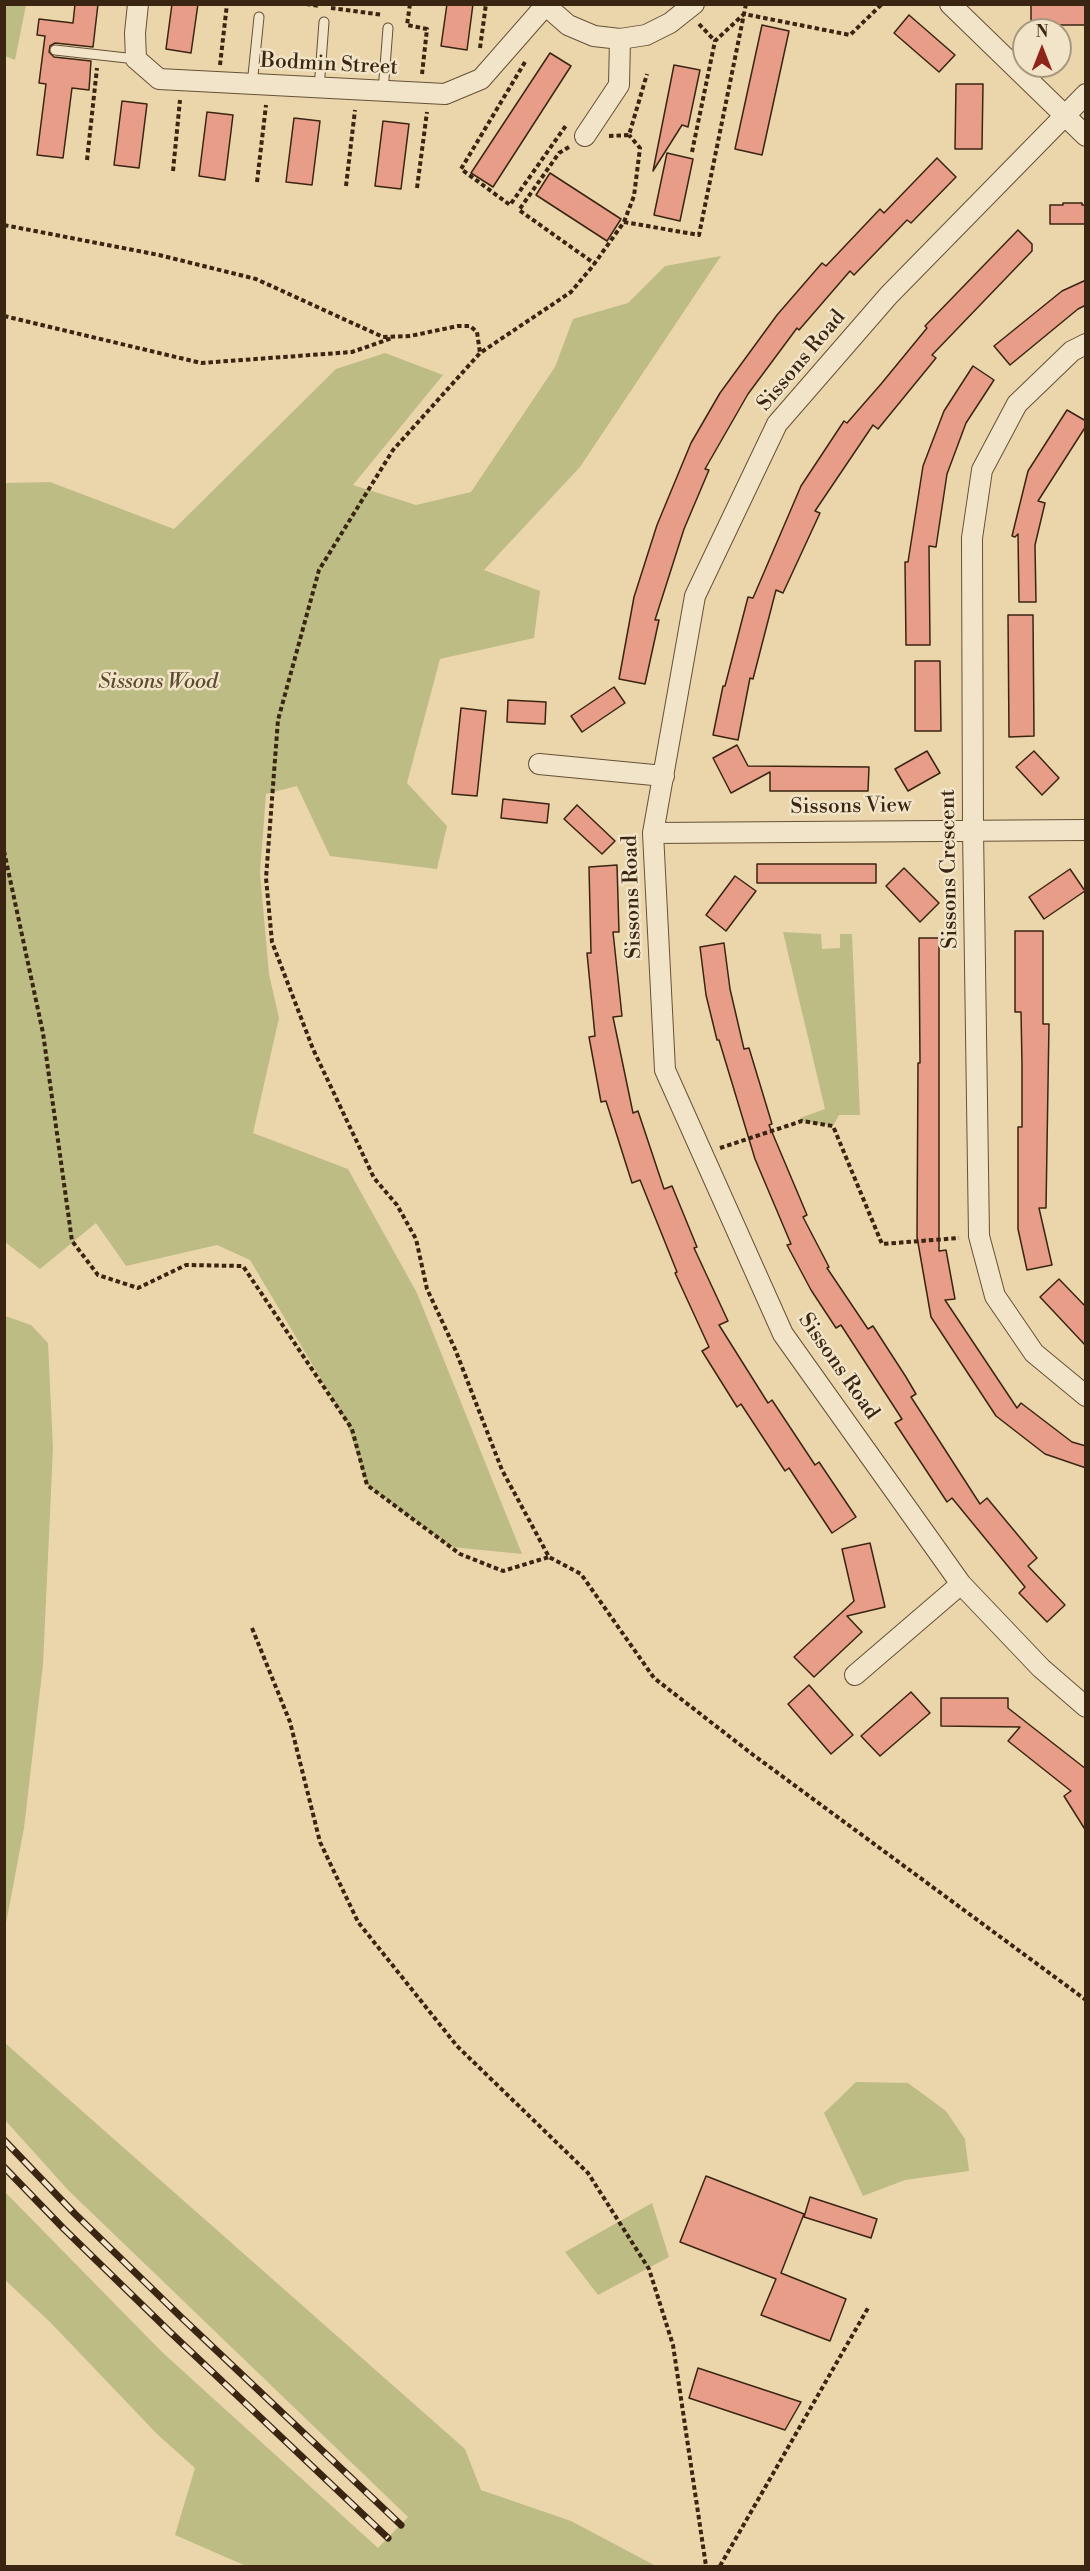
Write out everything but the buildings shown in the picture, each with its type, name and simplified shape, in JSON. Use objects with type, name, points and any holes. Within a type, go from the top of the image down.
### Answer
[{"type":"street","points":[[136,59],[135,33],[138,4]]},
{"type":"street","points":[[544,5],[568,25],[594,36],[620,39],[646,35],[670,22],[694,4]]},
{"type":"street","points":[[950,4],[1086,136]]},
{"type":"street","name":"Bodmin Street","points":[[136,59],[159,79],[445,94],[477,80],[509,50],[544,5]]},
{"type":"street","points":[[585,136],[619,85],[620,39]]},
{"type":"street","name":"Sissons Road","points":[[1086,94],[889,295],[777,424],[695,596],[653,833],[664,1070],[783,1334],[962,1584],[1041,1668],[1086,1707]]},
{"type":"street","name":"Sissons Crescent","points":[[1086,344],[1072,351],[1017,404],[982,470],[972,538],[973,830],[979,1236],[995,1296],[1034,1353],[1086,1396]]},
{"type":"street","points":[[539,764],[664,776]]},
{"type":"street","name":"Sissons View","points":[[653,833],[1086,830]]},
{"type":"street","points":[[855,1675],[962,1584]]},
{"type":"lane","points":[[259,17],[260,86]]},
{"type":"lane","points":[[319,89],[324,22]]},
{"type":"lane","points":[[383,92],[388,28]]},
{"type":"lane","points":[[55,50],[136,59]]},
{"type":"path","points":[[218,83],[227,4]]},
{"type":"path","points":[[306,4],[388,15]]},
{"type":"path","points":[[410,4],[407,25],[427,29],[417,188]]},
{"type":"path","points":[[477,80],[486,4]]},
{"type":"path","points":[[624,222],[699,235],[746,4]]},
{"type":"path","points":[[744,14],[850,35],[882,4]]},
{"type":"path","points":[[692,152],[715,41],[744,14]]},
{"type":"path","points":[[398,17],[408,18]]},
{"type":"path","points":[[87,160],[99,55]]},
{"type":"path","points":[[526,60],[461,169],[510,205],[571,119]]},
{"type":"path","points":[[628,135],[647,74]]},
{"type":"path","points":[[173,171],[182,81]]},
{"type":"path","points":[[257,182],[260,86]]},
{"type":"path","points":[[346,186],[357,90]]},
{"type":"path","points":[[595,264],[519,210],[559,153],[585,136],[628,135],[640,148],[634,196],[624,222],[595,264],[571,292],[480,353],[393,450],[319,570],[278,720],[266,878],[272,942],[314,1049],[374,1178],[397,1205],[416,1239],[427,1289],[455,1349],[502,1470],[549,1557],[581,1574],[654,1678],[752,1754],[1086,2000]]},
{"type":"path","points":[[4,225],[159,255],[256,279],[383,337],[470,326],[477,332],[480,353]]},
{"type":"path","points":[[4,316],[201,363],[352,352],[396,337]]},
{"type":"path","points":[[4,851],[43,1033],[72,1241],[98,1275],[138,1288],[186,1265],[243,1266],[352,1429],[367,1485],[460,1554],[503,1571],[549,1557]]},
{"type":"path","points":[[702,1154],[802,1121],[833,1126],[882,1244],[979,1236]]},
{"type":"path","points":[[252,1628],[291,1722],[320,1842],[358,1922],[457,2046],[588,2173],[649,2269],[673,2345],[706,2566]]},
{"type":"path","points":[[720,2566],[868,2308]]},
{"type":"green space","points":[[4,5],[26,5],[15,60],[5,56]]},
{"type":"green space","name":"Sissons Wood","points":[[721,256],[580,467],[484,570],[540,591],[534,638],[440,659],[407,783],[447,826],[437,869],[330,856],[297,786],[266,794],[260,873],[269,974],[279,1018],[253,1133],[348,1169],[417,1293],[522,1554],[451,1547],[367,1485],[346,1421],[250,1260],[217,1245],[126,1266],[96,1223],[40,1269],[5,1242],[5,483],[50,482],[174,529],[336,369],[385,353],[443,375],[353,485],[416,505],[471,492],[555,367],[573,319],[628,303],[665,266]]},
{"type":"green space","points":[[783,932],[821,934],[822,949],[840,948],[840,934],[852,934],[860,1115],[839,1115],[833,1126],[802,1121],[800,1118],[825,1109]]},
{"type":"green space","points":[[5,1316],[31,1325],[48,1343],[53,1448],[43,1665],[24,1828],[5,1929]]},
{"type":"green space","points":[[5,2043],[465,2449],[481,2490],[571,2521],[656,2566],[246,2566],[175,2535],[195,2468],[157,2434],[51,2323],[5,2280],[5,2192],[162,2352],[378,2548],[408,2517],[68,2190],[5,2120]]},
{"type":"green space","points":[[856,2082],[908,2083],[946,2111],[965,2139],[969,2171],[905,2180],[863,2196],[824,2113]]},
{"type":"green space","points":[[652,2203],[669,2257],[598,2295],[565,2252]]},
{"type":"railway","points":[[4,2140],[75,2214],[181,2317],[401,2525]]},
{"type":"railway","points":[[4,2167],[170,2332],[388,2538]]}]
